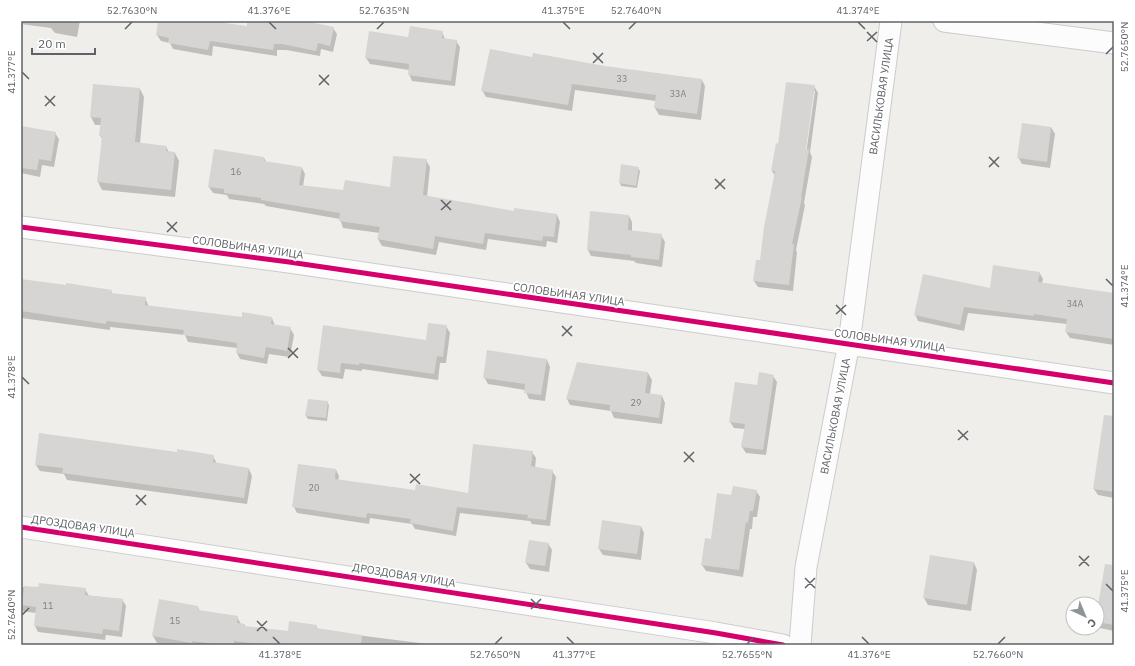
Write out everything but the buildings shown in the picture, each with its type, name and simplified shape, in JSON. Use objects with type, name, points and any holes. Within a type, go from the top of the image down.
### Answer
[{"type":"street","name":"ВАСИЛЬКОВАЯ УЛИЦА","points":[[800,645],[806,568],[849,343],[891,21]]},
{"type":"street","points":[[944,21],[1114,43]]},
{"type":"street","name":"СОЛОВЬИНАЯ УЛИЦА","points":[[21,227],[289,262],[1114,383]]},
{"type":"street","name":"ДРОЗДОВАЯ УЛИЦА","points":[[21,527],[708,632],[783,645]]},
{"type":"cycle path","points":[[21,227],[289,262],[1114,383]]},
{"type":"cycle path","points":[[21,527],[716,633],[783,645]]}]
